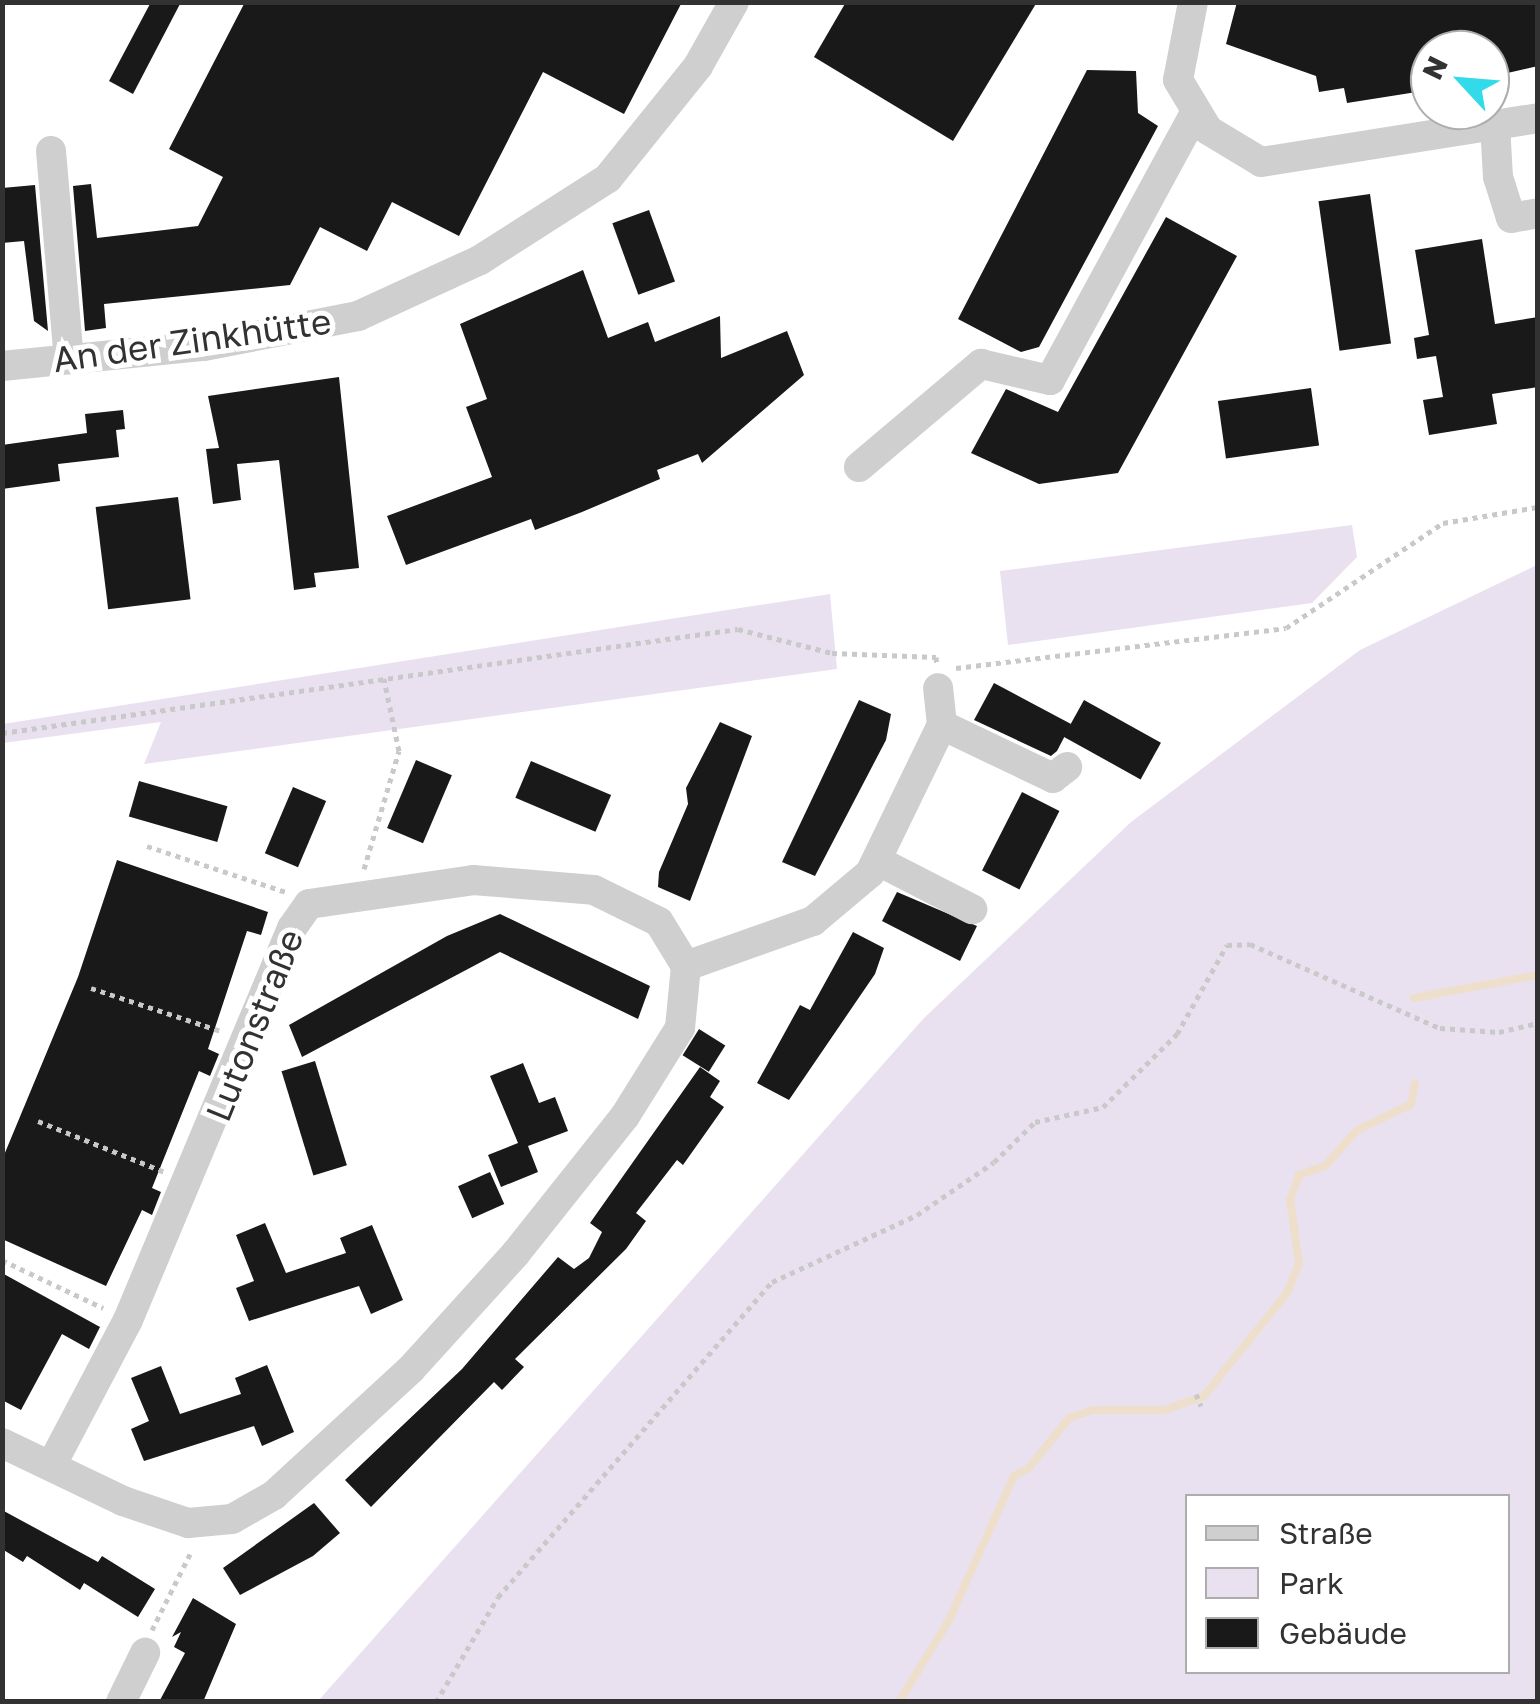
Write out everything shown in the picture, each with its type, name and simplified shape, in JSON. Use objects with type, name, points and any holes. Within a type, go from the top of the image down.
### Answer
[{"type":"street","name":"An der Zinkhütte","points":[[2,366],[204,346],[358,316],[480,260],[608,178],[698,66],[734,2]]},
{"type":"street","points":[[1193,2],[1178,80],[1208,130],[1260,162],[1463,130]]},
{"type":"street","points":[[860,467],[981,364],[1050,380],[1196,110]]},
{"type":"street","points":[[1510,123],[1538,118]]},
{"type":"street","points":[[1495,130],[1498,178],[1511,218],[1538,213]]},
{"type":"street","points":[[51,151],[70,359]]},
{"type":"street","points":[[2,1443],[141,1509],[202,1524],[232,1519],[274,1495],[411,1369],[516,1254],[667,1055],[685,1013],[686,966],[813,921],[855,890],[878,862],[942,726],[938,688]]},
{"type":"street","points":[[942,726],[1053,778],[1067,767]]},
{"type":"street","points":[[878,862],[972,909]]},
{"type":"street","name":"Lutonstraße","points":[[51,1466],[128,1320],[305,907],[473,880],[594,890],[659,922],[686,966]]},
{"type":"street","points":[[121,1702],[145,1653]]},
{"type":"path","points":[[2,733],[738,629],[832,653],[936,657],[938,671],[1286,628],[1443,523],[1538,507]]},
{"type":"path","points":[[356,896],[399,750],[384,679]]},
{"type":"path","points":[[147,846],[276,884],[305,907]]},
{"type":"path","points":[[436,1702],[498,1597],[772,1282],[916,1216],[994,1162],[1035,1122],[1103,1107],[1177,1034],[1227,945],[1250,944],[1440,1028],[1500,1032],[1538,1023]]},
{"type":"path","points":[[91,988],[248,1040]]},
{"type":"path","points":[[38,1121],[190,1182]]},
{"type":"path","points":[[2,1260],[128,1320]]},
{"type":"path","points":[[1196,1394],[1201,1406]]},
{"type":"path","points":[[145,1653],[202,1524]]},
{"type":"green space","points":[[1352,525],[1357,557],[1312,603],[1008,645],[1000,571]]},
{"type":"green space","points":[[1537,565],[1537,1701],[318,1701],[924,1018],[1131,822],[1360,650]]},
{"type":"green space","points":[[830,594],[837,669],[144,764],[161,722],[3,743],[3,724]]},
{"type":"building","points":[[151,2],[181,2],[133,94],[109,81]]},
{"type":"building","points":[[245,2],[682,2],[624,114],[543,72],[459,236],[392,202],[367,251],[320,227],[290,285],[104,304],[106,328],[85,331],[73,186],[91,184],[97,238],[198,226],[223,177],[169,149]]},
{"type":"building","points":[[846,2],[1037,2],[953,141],[814,57]]},
{"type":"building","points":[[1237,2],[1538,2],[1538,66],[1510,72],[1510,30],[1410,30],[1410,93],[1347,103],[1344,88],[1319,92],[1316,76],[1226,44]]},
{"type":"building","points":[[1087,70],[1136,71],[1138,113],[1158,126],[1039,347],[1021,352],[958,319]]},
{"type":"building","points":[[35,185],[48,331],[34,321],[24,241],[2,243],[2,188]]},
{"type":"building","points":[[1370,194],[1391,344],[1340,351],[1319,201]]},
{"type":"building","points":[[649,210],[675,281],[638,295],[612,223]]},
{"type":"building","points":[[1166,217],[1237,256],[1118,473],[1039,484],[971,453],[1006,389],[1058,412]]},
{"type":"building","points":[[1482,239],[1495,324],[1538,317],[1538,387],[1492,394],[1497,424],[1429,435],[1423,400],[1443,397],[1436,356],[1417,359],[1414,338],[1429,335],[1415,250]]},
{"type":"building","points":[[583,270],[608,338],[648,322],[655,342],[720,316],[721,358],[787,331],[804,375],[702,463],[698,454],[657,470],[660,479],[535,530],[531,519],[406,565],[387,516],[492,477],[466,407],[487,399],[460,324]]},
{"type":"building","points":[[339,377],[359,568],[314,573],[316,587],[294,590],[279,460],[237,464],[241,500],[213,504],[206,449],[219,448],[208,396]]},
{"type":"building","points":[[1311,388],[1319,445],[1226,459],[1218,401]]},
{"type":"building","points":[[123,410],[125,429],[116,430],[119,457],[58,464],[60,481],[2,489],[2,445],[87,433],[85,414]]},
{"type":"building","points":[[178,497],[191,599],[108,609],[96,507]]},
{"type":"building","points":[[994,683],[1071,724],[1057,751],[1051,756],[974,720]]},
{"type":"building","points":[[859,700],[891,714],[886,740],[815,876],[782,862]]},
{"type":"building","points":[[1084,700],[1161,743],[1141,779],[1064,737]]},
{"type":"building","points":[[720,722],[752,736],[690,901],[658,887],[659,872],[688,804],[686,788]]},
{"type":"building","points":[[416,760],[452,775],[423,843],[387,828]]},
{"type":"building","points":[[531,761],[611,795],[595,832],[515,798]]},
{"type":"building","points":[[139,781],[227,806],[217,842],[129,817]]},
{"type":"building","points":[[293,787],[326,801],[298,867],[265,853]]},
{"type":"building","points":[[1022,792],[1059,811],[1019,889],[982,870]]},
{"type":"building","points":[[117,860],[268,912],[261,935],[247,931],[208,1049],[219,1054],[210,1076],[199,1071],[152,1188],[161,1192],[152,1215],[142,1210],[106,1286],[2,1239],[2,1160],[78,977]]},
{"type":"building","points":[[897,892],[977,926],[960,961],[882,921]]},
{"type":"building","points":[[500,914],[650,986],[638,1019],[500,952],[302,1057],[289,1025],[447,936]]},
{"type":"building","points":[[853,932],[884,948],[875,974],[789,1100],[757,1083],[800,1005],[810,1010]]},
{"type":"building","points":[[699,1029],[725,1045],[709,1072],[683,1055]]},
{"type":"building","points":[[315,1061],[347,1165],[313,1175],[282,1071]]},
{"type":"building","points":[[523,1063],[539,1103],[555,1097],[568,1131],[528,1146],[538,1172],[501,1187],[488,1155],[518,1143],[490,1076]]},
{"type":"building","points":[[700,1067],[720,1081],[710,1097],[724,1107],[683,1165],[677,1160],[636,1213],[646,1221],[626,1249],[515,1359],[524,1367],[502,1390],[494,1382],[371,1507],[345,1480],[462,1369],[558,1257],[574,1269],[589,1258],[602,1232],[590,1223]]},
{"type":"building","points":[[490,1172],[504,1204],[472,1218],[458,1186]]},
{"type":"building","points":[[265,1223],[286,1273],[346,1253],[340,1238],[372,1225],[403,1300],[371,1314],[359,1286],[249,1321],[236,1288],[254,1281],[236,1235]]},
{"type":"building","points":[[2,1273],[100,1327],[89,1349],[62,1334],[21,1410],[2,1400]]},
{"type":"building","points":[[267,1365],[294,1432],[262,1446],[254,1426],[144,1461],[131,1429],[149,1421],[131,1378],[161,1366],[180,1414],[241,1394],[235,1378]]},
{"type":"building","points":[[314,1503],[340,1533],[313,1556],[240,1595],[223,1568]]},
{"type":"building","points":[[2,1510],[98,1562],[102,1556],[155,1589],[138,1617],[84,1583],[80,1590],[27,1556],[23,1562],[2,1549]]},
{"type":"building","points":[[193,1598],[236,1624],[203,1702],[159,1702],[185,1653],[174,1647],[181,1632],[172,1637]]},
{"type":"waterway","points":[[1414,998],[1538,975]]},
{"type":"waterway","points":[[899,1702],[949,1620],[1014,1476],[1029,1468],[1069,1418],[1092,1410],[1164,1410],[1204,1396],[1287,1293],[1299,1263],[1290,1200],[1299,1175],[1325,1166],[1356,1131],[1411,1104],[1415,1083]]}]
